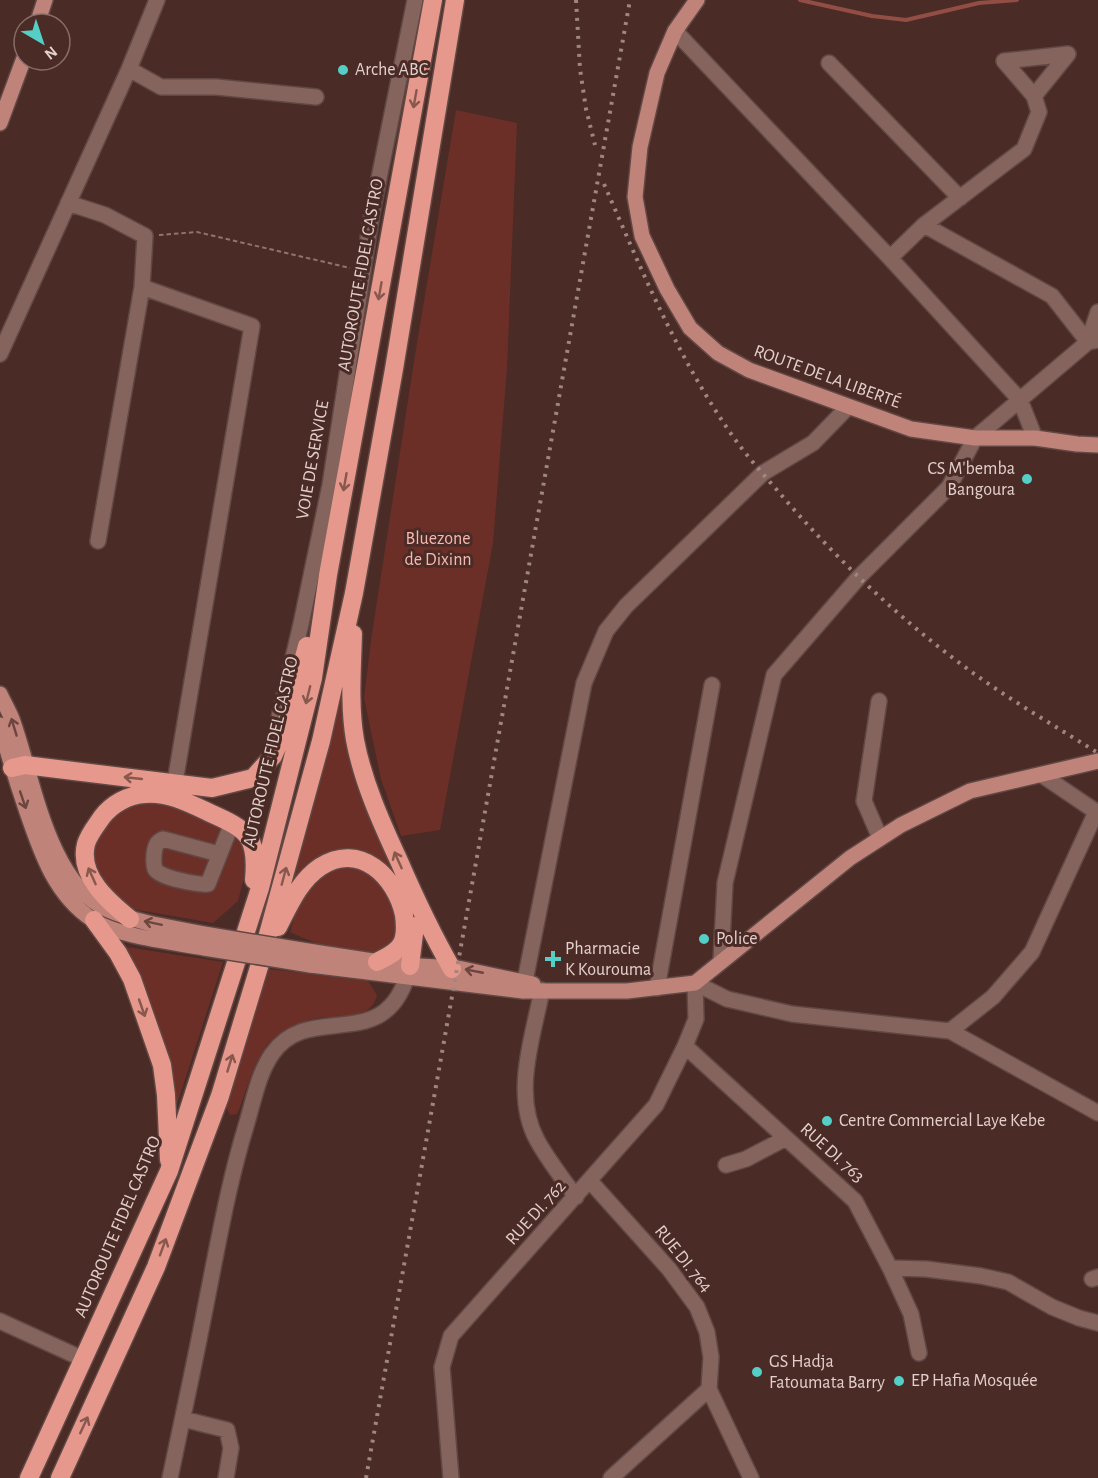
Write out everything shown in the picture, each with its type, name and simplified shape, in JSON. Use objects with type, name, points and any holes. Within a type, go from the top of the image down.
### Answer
[{"type":"highway","name":"AUTOROUTE FIDEL CASTRO","points":[[30,1478],[169,1171],[260,888],[313,678],[328,575],[433,0]]},
{"type":"highway","points":[[60,1478],[156,1267],[220,1095],[259,966],[321,741],[354,593],[394,369],[455,0]]},
{"type":"highway","points":[[19,766],[212,788],[253,778],[273,756],[285,729],[328,575]]},
{"type":"highway","points":[[354,593],[351,694],[355,739],[375,808],[414,896],[452,969]]},
{"type":"highway","points":[[130,919],[108,902],[93,880],[86,861],[85,846],[91,832],[109,807],[123,799],[144,794],[173,796],[243,830],[251,840],[254,849],[251,914]]},
{"type":"highway","points":[[259,966],[295,894],[320,867],[334,861],[350,859],[363,861],[388,878],[401,903],[405,923],[403,971]]},
{"type":"highway","points":[[403,971],[416,933],[414,896]]},
{"type":"highway","points":[[94,920],[118,952],[132,979],[162,1065],[169,1171]]},
{"type":"highway","points":[[377,962],[397,950],[403,941]]},
{"type":"main road","name":"ROUTE DE LA LIBERTÉ","points":[[697,0],[675,31],[657,74],[640,147],[635,197],[642,236],[690,328],[718,353],[748,370],[911,429],[975,438],[1035,438],[1098,445]]},
{"type":"main road","points":[[0,123],[19,72]]},
{"type":"main road","points":[[0,694],[12,719],[19,766],[39,848],[52,876],[69,900],[94,920],[124,933],[207,941],[312,958],[546,990],[627,991],[695,983],[850,858],[901,825],[970,791],[1098,761]]},
{"type":"main road","points":[[0,724],[67,872],[86,895],[106,909],[130,919],[207,941]]},
{"type":"main road","points":[[312,958],[377,962],[403,971],[458,968],[524,986]]},
{"type":"street","points":[[0,354],[129,69],[157,0]]},
{"type":"street","name":"VOIE DE SERVICE","points":[[253,778],[271,746],[276,730],[330,485],[363,271],[415,0]]},
{"type":"street","points":[[675,31],[890,258],[1020,400],[1035,438]]},
{"type":"street","points":[[829,63],[960,198]]},
{"type":"street","points":[[129,69],[161,87],[216,87],[316,97]]},
{"type":"street","points":[[890,258],[924,225],[1024,149],[1039,112],[1034,96]]},
{"type":"street","points":[[68,202],[105,215],[145,236],[142,286],[98,541]]},
{"type":"street","points":[[924,225],[1052,296],[1093,341]]},
{"type":"street","points":[[142,286],[252,326],[175,782]]},
{"type":"street","points":[[721,961],[725,883],[774,675],[859,577],[949,487],[975,438],[1093,341],[1098,312]]},
{"type":"street","points":[[524,986],[584,683],[606,631],[626,606],[763,473],[813,443],[848,407]]},
{"type":"street","points":[[657,988],[712,685]]},
{"type":"street","points":[[879,701],[864,801],[880,838]]},
{"type":"street","points":[[950,1031],[993,997],[1032,952],[1097,812],[1042,775]]},
{"type":"street","points":[[219,854],[232,823]]},
{"type":"street","points":[[170,1478],[231,1175],[261,1077],[272,1053],[290,1036],[314,1028],[368,1020],[388,997],[403,971]]},
{"type":"street","points":[[695,983],[727,999],[792,1014],[950,1031],[1098,1113]]},
{"type":"street","name":"RUE DI. 762","points":[[451,1478],[442,1367],[451,1336],[656,1105],[685,1047],[696,1019],[695,983]]},
{"type":"street","points":[[546,990],[526,1075],[525,1103],[536,1138],[576,1197]]},
{"type":"street","name":"RUE DI. 763","points":[[685,1047],[855,1201],[911,1314],[919,1353]]},
{"type":"street","points":[[726,1165],[746,1160],[786,1138]]},
{"type":"street","name":"RUE DI. 764","points":[[590,1181],[669,1269],[697,1307],[707,1332],[711,1358],[709,1389]]},
{"type":"street","points":[[890,1268],[959,1273],[1008,1282],[1052,1307],[1098,1323]]},
{"type":"street","points":[[0,1321],[83,1359]]},
{"type":"street","points":[[611,1478],[709,1389],[751,1478]]},
{"type":"street","points":[[183,1419],[226,1430],[231,1448],[226,1478]]},
{"type":"path","points":[[145,236],[197,232],[363,271]]},
{"type":"green space","name":"Bluezone de Dixinn","points":[[456,110],[517,123],[507,368],[493,543],[440,830],[401,836],[381,779],[364,698],[415,355]]},
{"type":"green space","points":[[342,664],[346,734],[358,787],[399,887],[351,852],[279,908]]},
{"type":"green space","points":[[139,802],[157,802],[179,807],[227,828],[244,848],[247,866],[238,901],[213,923],[121,907],[97,882],[92,848],[108,817]]},
{"type":"green space","points":[[339,865],[355,867],[370,874],[377,880],[389,900],[393,912],[395,935],[392,944],[384,950],[362,954],[336,950],[290,932],[298,905],[318,876]]},
{"type":"green space","points":[[120,946],[223,962],[171,1123]]},
{"type":"green space","points":[[269,969],[368,981],[377,995],[374,1004],[361,1013],[353,1016],[313,1019],[276,1036],[262,1052],[252,1072],[237,1114],[230,1115],[225,1105]]},
{"type":"waterway","points":[[800,0],[872,16],[906,20],[979,3],[1017,0]]},
{"type":"railway","points":[[576,0],[580,69],[586,109],[595,145]]},
{"type":"railway","points":[[366,1478],[630,0]]},
{"type":"railway","points":[[604,184],[678,346],[714,408],[749,458],[821,539],[892,608],[985,681],[1098,753]]},
{"type":"place","name":"Arche ABC","points":[[343,70]]},
{"type":"place","name":"CS M'bemba Bangoura","points":[[1027,479]]},
{"type":"place","name":"Police","points":[[704,939]]},
{"type":"place","name":"Pharmacie K Kourouma","points":[[553,959]]},
{"type":"place","name":"Centre Commercial Laye Kebe","points":[[827,1121]]},
{"type":"place","name":"GS Hadja Fatoumata Barry","points":[[757,1372]]},
{"type":"place","name":"EP Hafia Mosquée","points":[[899,1381]]}]
